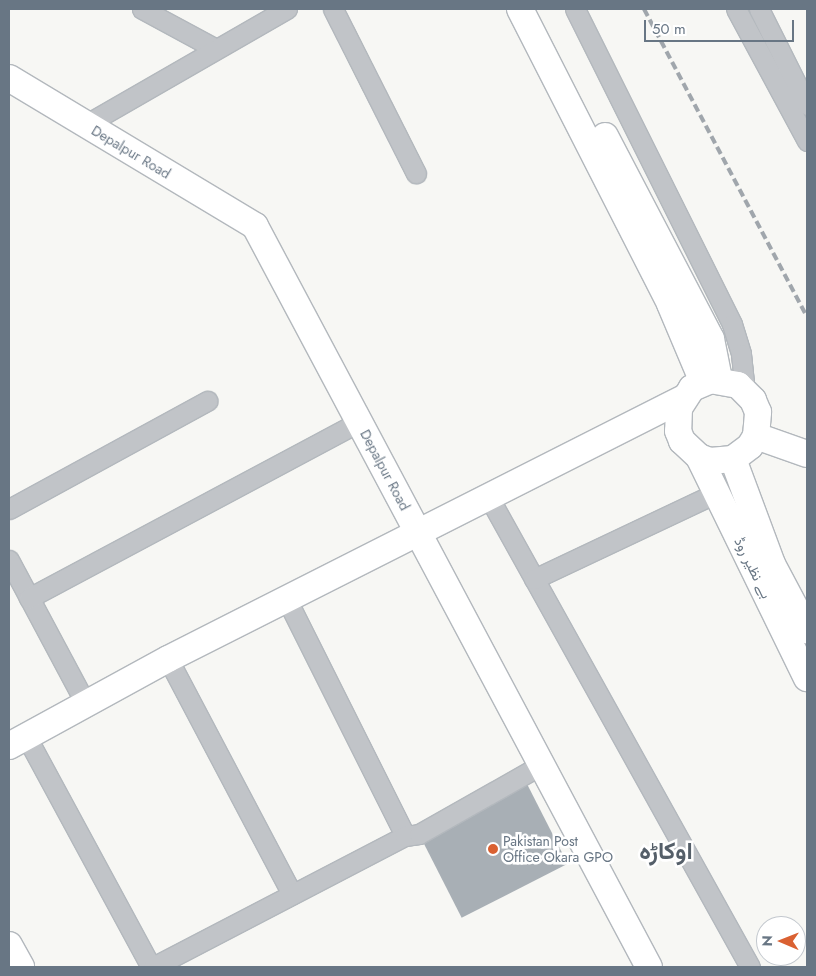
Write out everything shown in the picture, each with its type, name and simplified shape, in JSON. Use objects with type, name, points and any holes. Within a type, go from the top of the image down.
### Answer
[{"type":"street","points":[[142,9],[216,49]]},
{"type":"street","points":[[85,125],[286,9]]},
{"type":"street","points":[[333,9],[416,173]]},
{"type":"street","points":[[520,9],[670,304],[702,386]]},
{"type":"street","points":[[538,9],[711,339],[702,386],[679,408],[678,431],[690,450],[699,457],[710,461],[733,459],[742,453],[756,436],[758,412],[745,390],[741,354],[732,324],[575,9]]},
{"type":"street","points":[[736,9],[807,141]]},
{"type":"street","points":[[760,9],[807,105]]},
{"type":"street","name":"Depalpur Road","points":[[9,78],[255,226],[649,967]]},
{"type":"street","points":[[542,765],[419,834],[405,836],[152,967],[18,741],[168,659],[487,494],[702,386],[745,390]]},
{"type":"street","points":[[9,509],[207,401]]},
{"type":"street","points":[[29,598],[360,422]]},
{"type":"street","points":[[756,436],[807,454]]},
{"type":"street","name":"بے نظیر روڈ","points":[[699,457],[807,678]]},
{"type":"street","points":[[733,459],[772,564],[807,630]]},
{"type":"street","points":[[534,579],[716,493]]},
{"type":"street","points":[[487,494],[750,967]]},
{"type":"street","points":[[9,560],[86,704]]},
{"type":"street","points":[[286,598],[405,836]]},
{"type":"street","points":[[168,659],[292,894]]},
{"type":"street","points":[[9,945],[21,967]]},
{"type":"building","name":"Pakistan Post Office Okara GPO","points":[[525,780],[568,864],[462,918],[419,834]]},
{"type":"railway","points":[[644,9],[807,317]]},
{"type":"place","name":"Pakistan Post Office Okara GPO","points":[[493,849]]},
{"type":"district","name":"اوکاڑہ","points":[[666,851]]}]
